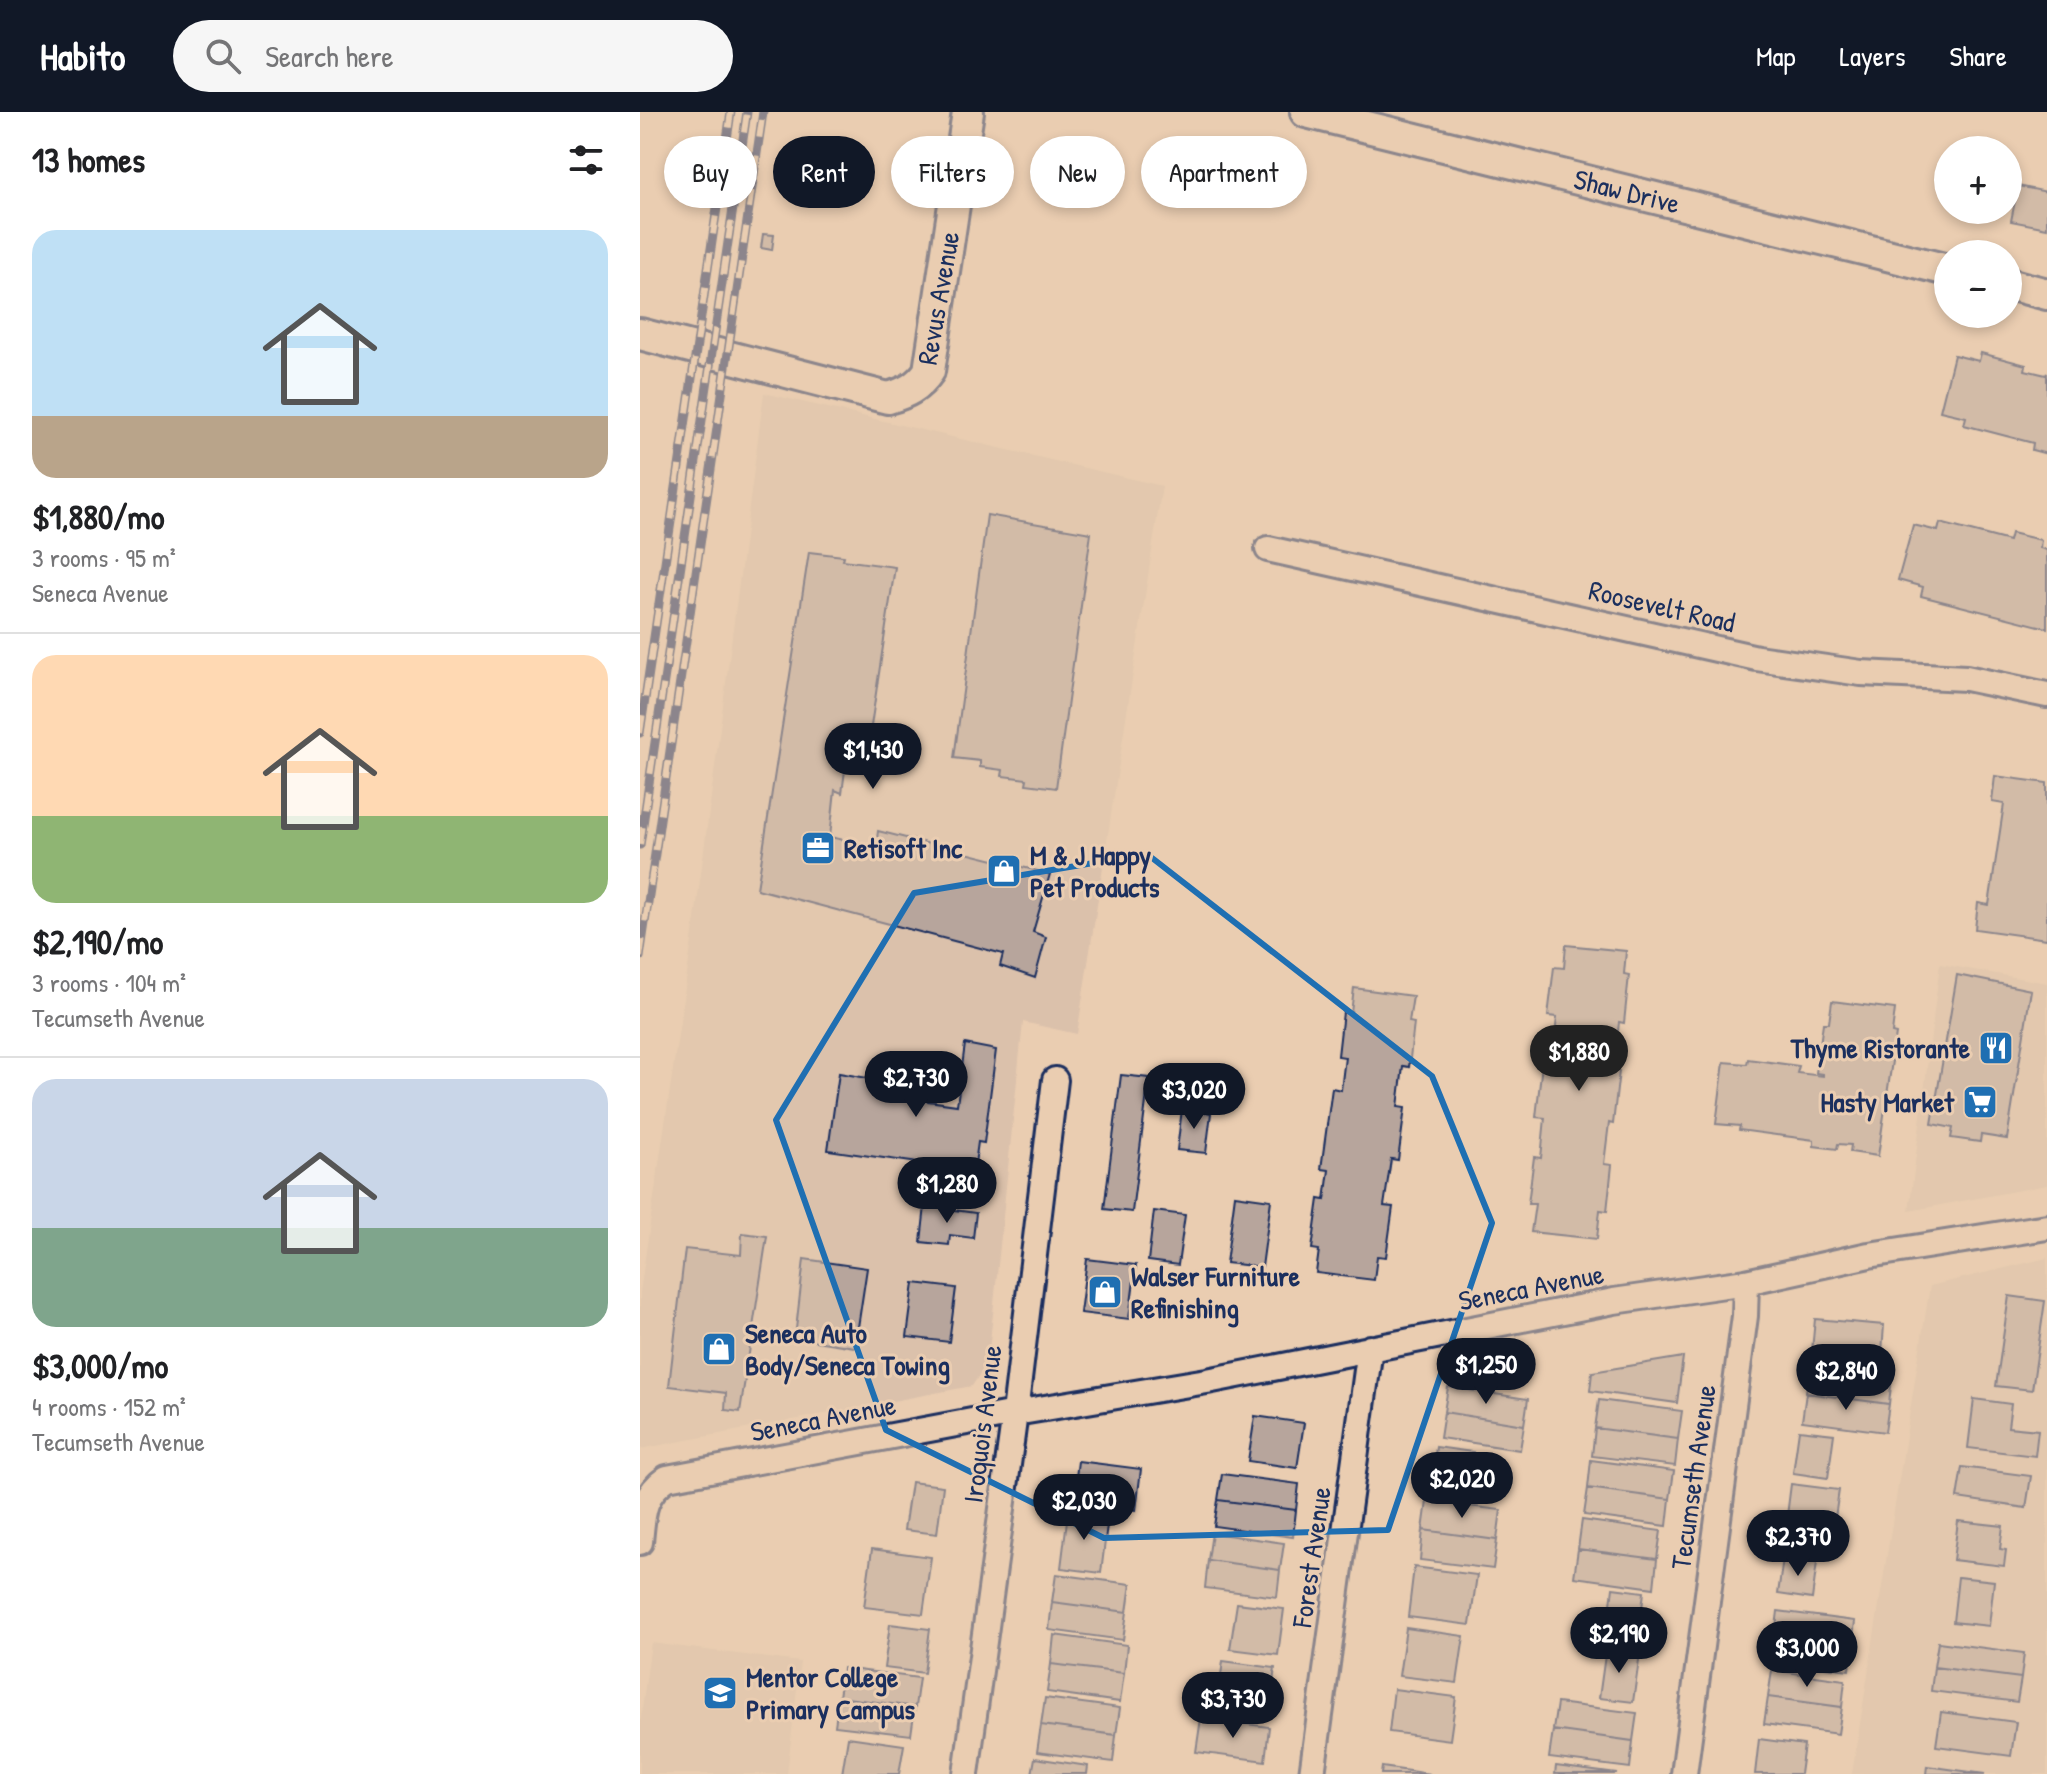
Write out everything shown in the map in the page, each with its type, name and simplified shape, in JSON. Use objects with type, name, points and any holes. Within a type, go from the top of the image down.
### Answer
[{"type":"street","name":"Revus Avenue","points":[[640,334],[864,394],[888,398],[903,394],[921,383],[929,371],[968,112]]},
{"type":"street","name":"Shaw Drive","points":[[1306,112],[1934,267]]},
{"type":"street","points":[[2022,288],[2047,294]]},
{"type":"street","name":"Roosevelt Road","points":[[1268,549],[1757,658],[1861,673],[1966,678],[2047,695]]},
{"type":"street","name":"Iroquois Avenue","points":[[966,1774],[1015,1413],[1055,1080]]},
{"type":"street","name":"Seneca Avenue","points":[[640,1542],[644,1509],[652,1488],[667,1478],[1015,1413],[1207,1381],[1614,1301],[1746,1282],[1869,1255],[2047,1227]]},
{"type":"street","name":"Tecumseth Avenue","points":[[1684,1774],[1745,1316],[1746,1282]]},
{"type":"street","name":"Forest Avenue","points":[[1312,1774],[1370,1348]]},
{"type":"highlighted area","points":[[1147,854],[1432,1076],[1492,1223],[1388,1530],[1104,1538],[886,1430],[776,1120],[914,893]]},
{"type":"shaded area","points":[[764,393],[1162,486],[1077,1034],[1023,1022],[988,1362],[972,1386],[640,1449],[640,1292],[693,934]]},
{"type":"shaded area","points":[[1940,964],[2047,983],[2047,1185],[1909,1211]]},
{"type":"shaded area","points":[[2047,1258],[2047,1774],[1852,1774],[1930,1286]]},
{"type":"shaded area","name":"Mentor College Primary Campus","points":[[651,1643],[800,1662],[787,1774],[640,1774],[640,1724]]},
{"type":"building","points":[[2022,187],[2047,192],[2047,228],[2022,223]]},
{"type":"building","points":[[763,234],[774,235],[772,250],[761,248]]},
{"type":"building","points":[[1981,353],[2026,365],[2025,370],[2047,373],[2047,454],[2032,450],[2033,443],[1964,425],[1966,417],[1940,411],[1954,355],[1979,361]]},
{"type":"building","points":[[987,515],[1091,533],[1056,788],[1026,784],[1027,779],[1002,776],[1003,770],[980,767],[980,761],[954,758]]},
{"type":"building","points":[[1940,523],[2009,541],[2011,533],[2041,540],[2040,548],[2047,550],[2047,628],[1921,596],[1923,587],[1898,580],[1913,525],[1938,531]]},
{"type":"building","points":[[809,552],[895,567],[865,766],[846,763],[842,793],[835,790],[830,837],[876,847],[878,831],[1050,874],[1033,932],[1046,937],[1035,978],[1000,966],[1003,954],[757,889]]},
{"type":"building","points":[[1995,776],[2047,783],[2047,939],[1975,929],[1978,903],[1989,905],[2004,804],[1992,802]]},
{"type":"building","points":[[1566,945],[1626,951],[1624,974],[1629,975],[1624,1023],[1619,1022],[1614,1070],[1619,1071],[1613,1124],[1609,1123],[1604,1164],[1612,1165],[1607,1211],[1600,1210],[1597,1239],[1531,1232],[1535,1204],[1528,1204],[1534,1157],[1541,1158],[1545,1118],[1536,1117],[1542,1064],[1552,1065],[1557,1017],[1548,1016],[1554,967],[1564,968]]},
{"type":"building","points":[[1957,975],[2031,990],[2007,1139],[1981,1135],[1980,1142],[1951,1138],[1953,1128],[1932,1124]]},
{"type":"building","points":[[1354,988],[1413,996],[1409,1022],[1414,1023],[1409,1067],[1403,1066],[1398,1107],[1405,1108],[1398,1160],[1391,1159],[1384,1206],[1393,1207],[1386,1257],[1377,1256],[1374,1280],[1316,1273],[1319,1250],[1312,1249],[1319,1199],[1325,1200],[1329,1170],[1321,1169],[1332,1088],[1341,1090],[1345,1057],[1338,1056],[1343,1012],[1351,1013]]},
{"type":"building","points":[[1832,1001],[1895,1009],[1892,1033],[1896,1034],[1878,1156],[1850,1152],[1851,1145],[1838,1144],[1837,1149],[1814,1146],[1814,1140],[1716,1124],[1724,1062],[1747,1064],[1748,1059],[1799,1066],[1797,1073],[1823,1076],[1816,1073],[1823,1023],[1829,1023]]},
{"type":"building","points":[[965,1044],[996,1050],[984,1143],[978,1142],[974,1171],[828,1150],[839,1073],[873,1079],[871,1093],[957,1105]]},
{"type":"building","points":[[1121,1075],[1149,1078],[1132,1212],[1104,1209]]},
{"type":"building","points":[[1182,1109],[1211,1113],[1206,1153],[1177,1150]]},
{"type":"building","points":[[1235,1195],[1271,1200],[1262,1267],[1226,1263]]},
{"type":"building","points":[[925,1206],[976,1213],[973,1238],[950,1235],[949,1245],[921,1242]]},
{"type":"building","points":[[1154,1211],[1185,1215],[1178,1265],[1148,1261]]},
{"type":"building","points":[[742,1233],[767,1236],[740,1412],[725,1410],[726,1393],[669,1386],[685,1249],[741,1255]]},
{"type":"building","points":[[804,1259],[867,1268],[855,1347],[795,1338]]},
{"type":"building","points":[[1087,1259],[1136,1265],[1129,1319],[1080,1313]]},
{"type":"building","points":[[914,1283],[956,1288],[949,1342],[907,1337]]},
{"type":"building","points":[[2009,1296],[2045,1301],[2032,1390],[1996,1386]]},
{"type":"building","points":[[1815,1319],[1884,1325],[1881,1367],[1811,1361]]},
{"type":"building","points":[[1683,1357],[1677,1403],[1590,1391],[1592,1372]]},
{"type":"building","points":[[1809,1366],[1892,1376],[1889,1404],[1806,1393]]},
{"type":"building","points":[[1448,1387],[1528,1399],[1524,1425],[1444,1412]]},
{"type":"building","points":[[1806,1393],[1889,1404],[1885,1432],[1802,1421]]},
{"type":"building","points":[[1974,1399],[2011,1404],[2008,1427],[2038,1430],[2035,1456],[1968,1448]]},
{"type":"building","points":[[1599,1400],[1682,1411],[1678,1439],[1595,1428]]},
{"type":"building","points":[[1444,1412],[1524,1425],[1520,1450],[1440,1438]]},
{"type":"building","points":[[1255,1416],[1304,1423],[1297,1468],[1248,1461]]},
{"type":"building","points":[[1595,1428],[1678,1439],[1675,1466],[1592,1456]]},
{"type":"building","points":[[1799,1430],[1834,1434],[1828,1478],[1793,1473]]},
{"type":"building","points":[[1436,1447],[1473,1452],[1467,1498],[1430,1493]]},
{"type":"building","points":[[1591,1460],[1674,1471],[1670,1499],[1588,1488]]},
{"type":"building","points":[[1078,1461],[1141,1469],[1136,1510],[1073,1501]]},
{"type":"building","points":[[1962,1467],[2031,1476],[2026,1508],[1957,1498]]},
{"type":"building","points":[[1222,1474],[1299,1484],[1296,1510],[1218,1500]]},
{"type":"building","points":[[911,1482],[943,1486],[937,1534],[904,1530]]},
{"type":"building","points":[[1791,1484],[1839,1490],[1831,1546],[1784,1539]]},
{"type":"building","points":[[1588,1488],[1670,1499],[1667,1526],[1584,1515]]},
{"type":"building","points":[[1218,1500],[1296,1510],[1293,1537],[1214,1526]]},
{"type":"building","points":[[1427,1501],[1501,1510],[1497,1540],[1423,1530]]},
{"type":"building","points":[[1068,1512],[1108,1517],[1101,1573],[1061,1568]]},
{"type":"building","points":[[1582,1520],[1661,1531],[1657,1559],[1578,1549]]},
{"type":"building","points":[[1958,1521],[2003,1526],[2000,1549],[2006,1550],[2004,1566],[1953,1560]]},
{"type":"building","points":[[1423,1530],[1497,1540],[1493,1569],[1420,1560]]},
{"type":"building","points":[[1212,1533],[1284,1543],[1280,1570],[1208,1560]]},
{"type":"building","points":[[872,1549],[931,1557],[923,1614],[864,1607]]},
{"type":"building","points":[[1578,1549],[1657,1559],[1654,1588],[1574,1577]]},
{"type":"building","points":[[1783,1558],[1817,1562],[1812,1599],[1778,1594]]},
{"type":"building","points":[[1208,1560],[1280,1570],[1277,1597],[1205,1588]]},
{"type":"building","points":[[1414,1567],[1477,1575],[1470,1625],[1408,1617]]},
{"type":"building","points":[[1056,1574],[1131,1584],[1127,1612],[1052,1602]]},
{"type":"building","points":[[1958,1577],[1994,1581],[1989,1626],[1953,1622]]},
{"type":"building","points":[[1613,1588],[1644,1592],[1638,1641],[1607,1637]]},
{"type":"building","points":[[1052,1602],[1127,1612],[1123,1640],[1049,1630]]},
{"type":"building","points":[[1237,1603],[1284,1609],[1278,1655],[1230,1649]]},
{"type":"building","points":[[1778,1611],[1855,1621],[1852,1646],[1775,1636]]},
{"type":"building","points":[[890,1624],[930,1629],[924,1673],[884,1668]]},
{"type":"building","points":[[1406,1628],[1464,1636],[1457,1683],[1399,1676]]},
{"type":"building","points":[[1054,1635],[1127,1645],[1124,1673],[1051,1664]]},
{"type":"building","points":[[1775,1636],[1852,1646],[1849,1670],[1772,1661]]},
{"type":"building","points":[[1938,1642],[2024,1653],[2021,1678],[1934,1667]]},
{"type":"building","points":[[1606,1648],[1640,1653],[1633,1702],[1599,1698]]},
{"type":"building","points":[[1223,1661],[1275,1668],[1268,1718],[1216,1711]]},
{"type":"building","points":[[1051,1664],[1124,1673],[1120,1702],[1047,1692]]},
{"type":"building","points":[[1934,1667],[2021,1678],[2017,1702],[1931,1691]]},
{"type":"building","points":[[843,1668],[919,1678],[915,1707],[839,1697]]},
{"type":"building","points":[[1772,1670],[1845,1680],[1842,1707],[1768,1697]]},
{"type":"building","points":[[1394,1689],[1456,1697],[1450,1740],[1389,1732]]},
{"type":"building","points":[[839,1697],[915,1707],[911,1735],[835,1726]]},
{"type":"building","points":[[1768,1697],[1842,1707],[1838,1734],[1764,1724]]},
{"type":"building","points":[[1045,1698],[1120,1708],[1116,1735],[1041,1725]]},
{"type":"building","points":[[1557,1703],[1637,1713],[1633,1741],[1553,1730]]},
{"type":"building","points":[[1941,1712],[2016,1722],[2011,1756],[1936,1746]]},
{"type":"building","points":[[1201,1718],[1269,1727],[1265,1761],[1196,1752]]},
{"type":"building","points":[[1041,1725],[1116,1735],[1113,1762],[1037,1752]]},
{"type":"building","points":[[1553,1730],[1633,1741],[1630,1768],[1549,1758]]},
{"type":"building","points":[[848,1737],[904,1745],[899,1774],[842,1774]]},
{"type":"building","points":[[1759,1739],[1804,1745],[1800,1774],[1755,1774]]},
{"type":"building","points":[[1035,1758],[1088,1766],[1087,1774],[1032,1774]]},
{"type":"building","points":[[1556,1766],[1617,1774],[1555,1774]]},
{"type":"building","points":[[1927,1766],[1985,1774],[1926,1774]]},
{"type":"building","points":[[1382,1767],[1430,1774],[1381,1774]]},
{"type":"railway","points":[[640,733],[731,112]]},
{"type":"railway","points":[[640,845],[747,112]]},
{"type":"railway","points":[[640,957],[763,112]]},
{"type":"place","name":"Retisoft Inc","points":[[818,848]]},
{"type":"place","name":"M & J Happy Pet Products","points":[[1004,871]]},
{"type":"place","name":"Thyme Ristorante","points":[[1996,1048]]},
{"type":"place","name":"Hasty Market","points":[[1980,1102]]},
{"type":"place","name":"Walser Furniture Refinishing","points":[[1105,1292]]},
{"type":"place","name":"Seneca Auto Body/Seneca Towing","points":[[719,1349]]},
{"type":"place","name":"Mentor College Primary Campus","points":[[720,1693]]}]
